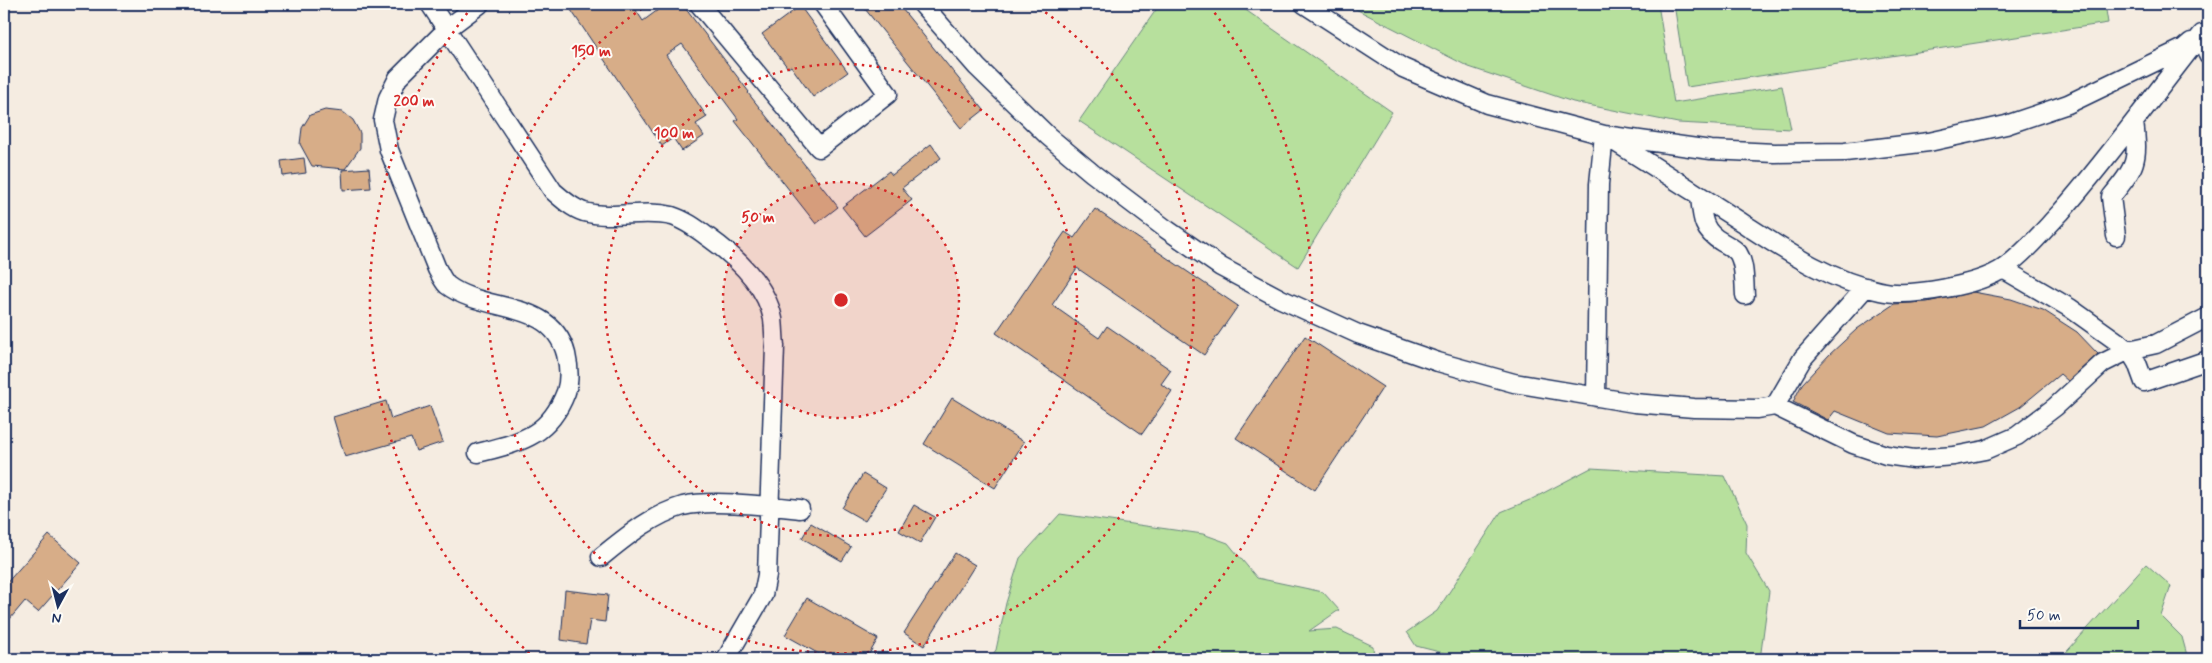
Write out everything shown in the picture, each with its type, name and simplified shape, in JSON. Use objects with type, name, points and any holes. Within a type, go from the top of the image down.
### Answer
[{"type":"street","points":[[430,4],[448,28],[553,190],[563,199],[583,211],[601,215],[648,213],[672,216],[689,224],[740,263],[755,281],[766,301],[772,318],[775,346],[767,575],[763,595],[726,659]]},
{"type":"street","points":[[478,453],[519,442],[540,430],[559,410],[567,388],[569,367],[563,344],[548,324],[532,314],[464,294],[446,284],[437,269],[390,150],[383,120],[388,98],[398,78],[448,28],[480,4]]},
{"type":"street","points":[[699,4],[819,148],[888,94],[823,4]]},
{"type":"street","points":[[922,4],[977,68],[1048,136],[1092,174],[1166,230],[1221,267],[1281,300],[1358,334],[1429,359],[1514,382],[1596,397],[1694,408],[1757,409],[1775,406],[1853,444],[1886,455],[1914,459],[1954,456],[1985,450],[2017,436],[2055,407],[2103,363],[2129,350],[2156,344],[2208,317]]},
{"type":"street","points":[[1304,4],[1403,68],[1487,104],[1604,135],[1711,150],[1775,153],[1845,152],[1929,142],[2006,125],[2068,104],[2184,48],[2205,32]]},
{"type":"street","points":[[1604,135],[1806,263],[1848,282],[1881,292],[1905,294],[1938,290],[2003,269],[2028,248],[2110,155],[2205,32]]},
{"type":"street","points":[[2205,32],[2208,55]]},
{"type":"street","points":[[2116,236],[2111,197],[2131,172],[2135,163],[2134,122]]},
{"type":"street","points":[[1596,397],[1599,184],[1604,135]]},
{"type":"street","points":[[1700,196],[1703,223],[1706,229],[1714,238],[1736,250],[1739,254],[1742,263],[1745,294]]},
{"type":"street","points":[[2003,269],[2070,308],[2129,350],[2137,363],[2144,382],[2208,360]]},
{"type":"street","points":[[1775,406],[1803,358],[1866,287]]},
{"type":"street","points":[[601,557],[647,523],[684,506],[711,504],[800,508]]},
{"type":"green space","points":[[1160,4],[1237,4],[1392,112],[1298,267],[1079,121]]},
{"type":"green space","points":[[1346,4],[1658,4],[1674,103],[1782,86],[1791,129],[1678,123],[1573,102],[1469,67]]},
{"type":"green space","points":[[1674,4],[2105,4],[2108,23],[1687,87]]},
{"type":"green space","points":[[1591,468],[1725,476],[1747,524],[1746,553],[1769,591],[1761,652],[1763,659],[1623,659],[1559,655],[1532,659],[1467,659],[1416,646],[1407,632],[1437,611],[1501,512],[1532,499]]},
{"type":"green space","points":[[1060,514],[1203,534],[1228,543],[1257,578],[1323,592],[1339,610],[1309,631],[1337,629],[1373,646],[1374,659],[989,659],[996,650],[1006,603],[1020,558]]},
{"type":"green space","points":[[2146,564],[2171,586],[2161,616],[2182,637],[2188,659],[2060,659]]},
{"type":"building","points":[[567,4],[632,4],[643,21],[666,4],[682,4],[748,93],[838,207],[816,224],[735,121],[738,119],[682,44],[666,55],[707,117],[696,124],[704,136],[682,151],[673,138],[662,146]]},
{"type":"building","points":[[861,4],[898,4],[984,110],[961,128]]},
{"type":"building","points":[[800,6],[848,72],[813,97],[791,66],[788,68],[762,34]]},
{"type":"building","points":[[325,110],[343,112],[353,120],[360,133],[360,148],[345,169],[312,166],[300,144],[302,128],[310,115]]},
{"type":"building","points":[[931,144],[941,158],[902,188],[912,200],[865,236],[842,207],[889,171],[892,175]]},
{"type":"building","points":[[304,158],[306,173],[283,176],[281,161]]},
{"type":"building","points":[[369,168],[371,188],[343,190],[342,170]]},
{"type":"building","points":[[1095,209],[1238,306],[1204,355],[1077,268],[1052,305],[1099,338],[1107,326],[1171,370],[1161,384],[1172,391],[1142,434],[996,333],[1065,232],[1074,238]]},
{"type":"building","points":[[1973,292],[2011,299],[2043,310],[2077,332],[2098,354],[2068,381],[2060,374],[2020,407],[1986,426],[1937,436],[1889,433],[1835,411],[1828,420],[1793,402],[1802,384],[1829,355],[1857,329],[1894,304],[1927,302]]},
{"type":"building","points":[[1305,336],[1383,387],[1315,490],[1236,438]]},
{"type":"building","points":[[952,398],[1024,442],[995,488],[924,444]]},
{"type":"building","points":[[386,401],[391,419],[430,406],[443,442],[416,451],[411,438],[345,457],[333,417]]},
{"type":"building","points":[[863,474],[886,488],[865,521],[842,508]]},
{"type":"building","points":[[914,505],[935,517],[920,543],[899,531]]},
{"type":"building","points":[[811,523],[851,547],[842,561],[802,538]]},
{"type":"building","points":[[49,535],[81,563],[38,612],[25,601],[4,626],[4,586]]},
{"type":"building","points":[[955,553],[975,565],[924,646],[904,633]]},
{"type":"building","points":[[565,590],[608,595],[605,622],[590,620],[586,644],[561,640]]},
{"type":"building","points":[[807,598],[878,639],[866,659],[828,659],[785,635]]}]
